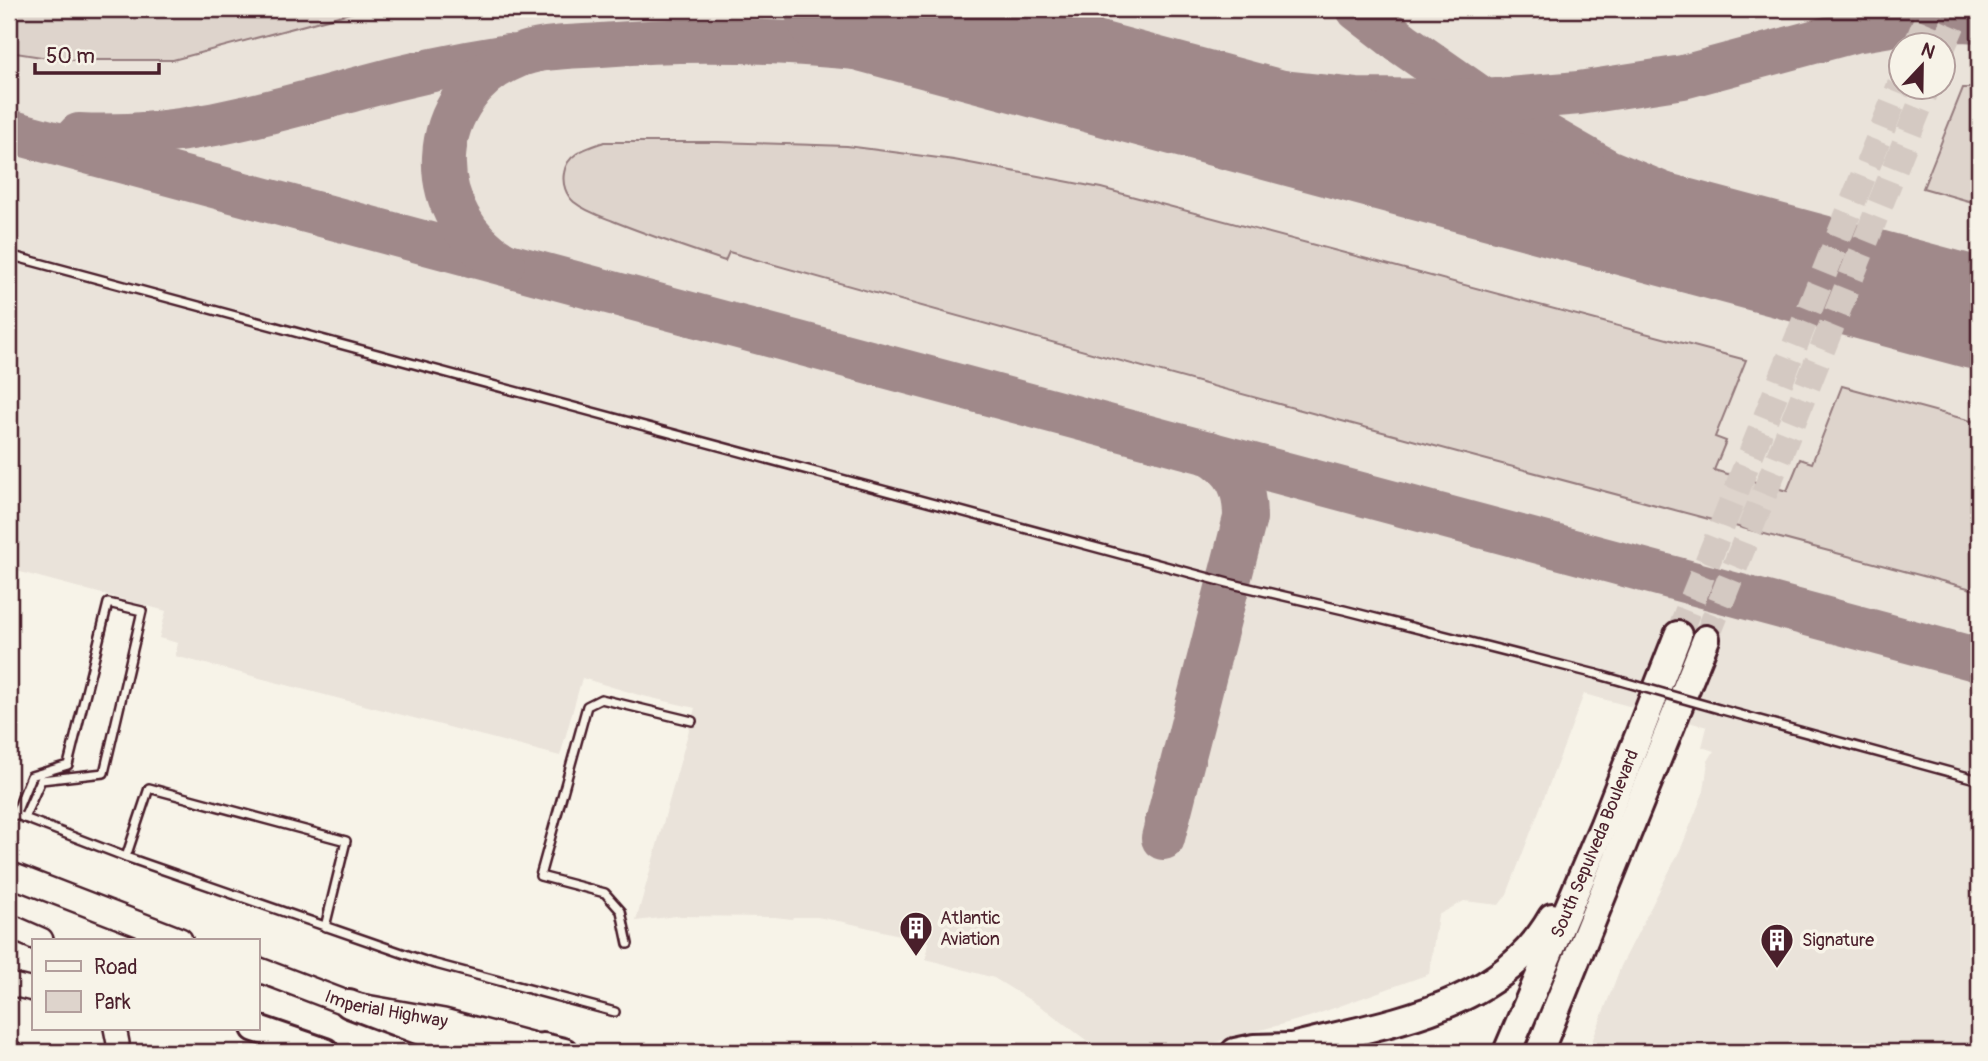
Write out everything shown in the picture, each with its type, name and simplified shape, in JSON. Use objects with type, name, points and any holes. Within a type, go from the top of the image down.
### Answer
[{"type":"highway","name":"South Sepulveda Boulevard","points":[[1507,1052],[1604,824],[1678,635]]},
{"type":"highway","name":"South Sepulveda Boulevard","points":[[1540,1050],[1706,639]]},
{"type":"highway","points":[[1235,1052],[1254,1048],[1282,1050],[1428,1012],[1478,990],[1516,964],[1542,934],[1604,824]]},
{"type":"highway","points":[[349,1004],[476,1052]]},
{"type":"highway","points":[[259,1030],[325,1052]]},
{"type":"main road","points":[[9,874],[177,939]]},
{"type":"main road","points":[[9,926],[39,939]]},
{"type":"main road","name":"Imperial Highway","points":[[259,971],[349,1004],[444,1021],[556,1051]]},
{"type":"main road","points":[[258,1030],[299,1052]]},
{"type":"street","points":[[9,984],[32,990]]},
{"type":"street","points":[[115,1030],[118,1043],[116,1052]]},
{"type":"lane","points":[[9,255],[1228,583],[1596,674],[1979,780]]},
{"type":"lane","points":[[24,818],[41,780],[104,773],[142,611],[108,603],[68,765],[32,776],[12,813],[24,818],[126,857],[428,962],[615,1012]]},
{"type":"lane","points":[[628,944],[621,911],[605,894],[540,876],[587,706],[601,699],[692,722]]},
{"type":"lane","points":[[126,857],[149,788],[346,841],[325,927]]},
{"type":"shaded area","points":[[9,9],[1979,9],[1979,1052],[1588,1052],[1621,966],[1682,846],[1704,791],[1708,761],[1714,751],[1702,747],[1707,727],[1584,694],[1507,894],[1499,905],[1464,901],[1438,915],[1429,974],[1309,1017],[1179,1052],[1102,1052],[1046,1010],[994,978],[926,959],[929,942],[817,917],[792,919],[676,916],[636,921],[695,708],[582,678],[560,756],[175,656],[178,643],[159,638],[166,611],[9,569]]},
{"type":"green space","points":[[9,9],[365,9],[173,60],[61,60],[9,52]]},
{"type":"green space","points":[[1963,88],[1979,88],[1979,204],[1923,188]]},
{"type":"green space","points":[[604,142],[847,146],[954,160],[1101,188],[1746,360],[1715,437],[1726,441],[1714,470],[1787,491],[1800,459],[1812,463],[1842,386],[1979,423],[1979,591],[1197,382],[729,252],[725,261],[603,217],[574,202],[564,185],[566,166],[579,152]]},
{"type":"taxiway","points":[[912,9],[989,36]]},
{"type":"taxiway","points":[[1358,9],[1485,101],[1608,171],[1901,293]]},
{"type":"taxiway","points":[[953,39],[1092,65],[1234,87],[1356,100],[1485,101],[1579,93],[1683,77],[1854,31],[1896,24],[1979,21]]},
{"type":"taxiway","points":[[503,263],[478,244],[459,218],[447,189],[444,157],[450,125],[464,97],[486,74],[513,58],[534,51],[567,47],[649,42],[746,41],[891,51],[987,64]]},
{"type":"taxiway","points":[[79,135],[150,133],[219,123],[451,66],[508,56]]},
{"type":"taxiway","points":[[9,131],[1979,660]]},
{"type":"taxiway","points":[[1163,838],[1245,518],[1238,480],[1227,466],[1210,453]]},
{"type":"runway","points":[[841,9],[1979,314]]},
{"type":"tunnel","points":[[1922,32],[1931,9]]},
{"type":"tunnel","points":[[1949,32],[1959,9]]},
{"type":"tunnel","points":[[1678,635],[1893,102]]},
{"type":"tunnel","points":[[1706,639],[1921,102]]},
{"type":"place","name":"Atlantic Aviation","points":[[916,958]]},
{"type":"place","name":"Signature","points":[[1777,970]]}]
